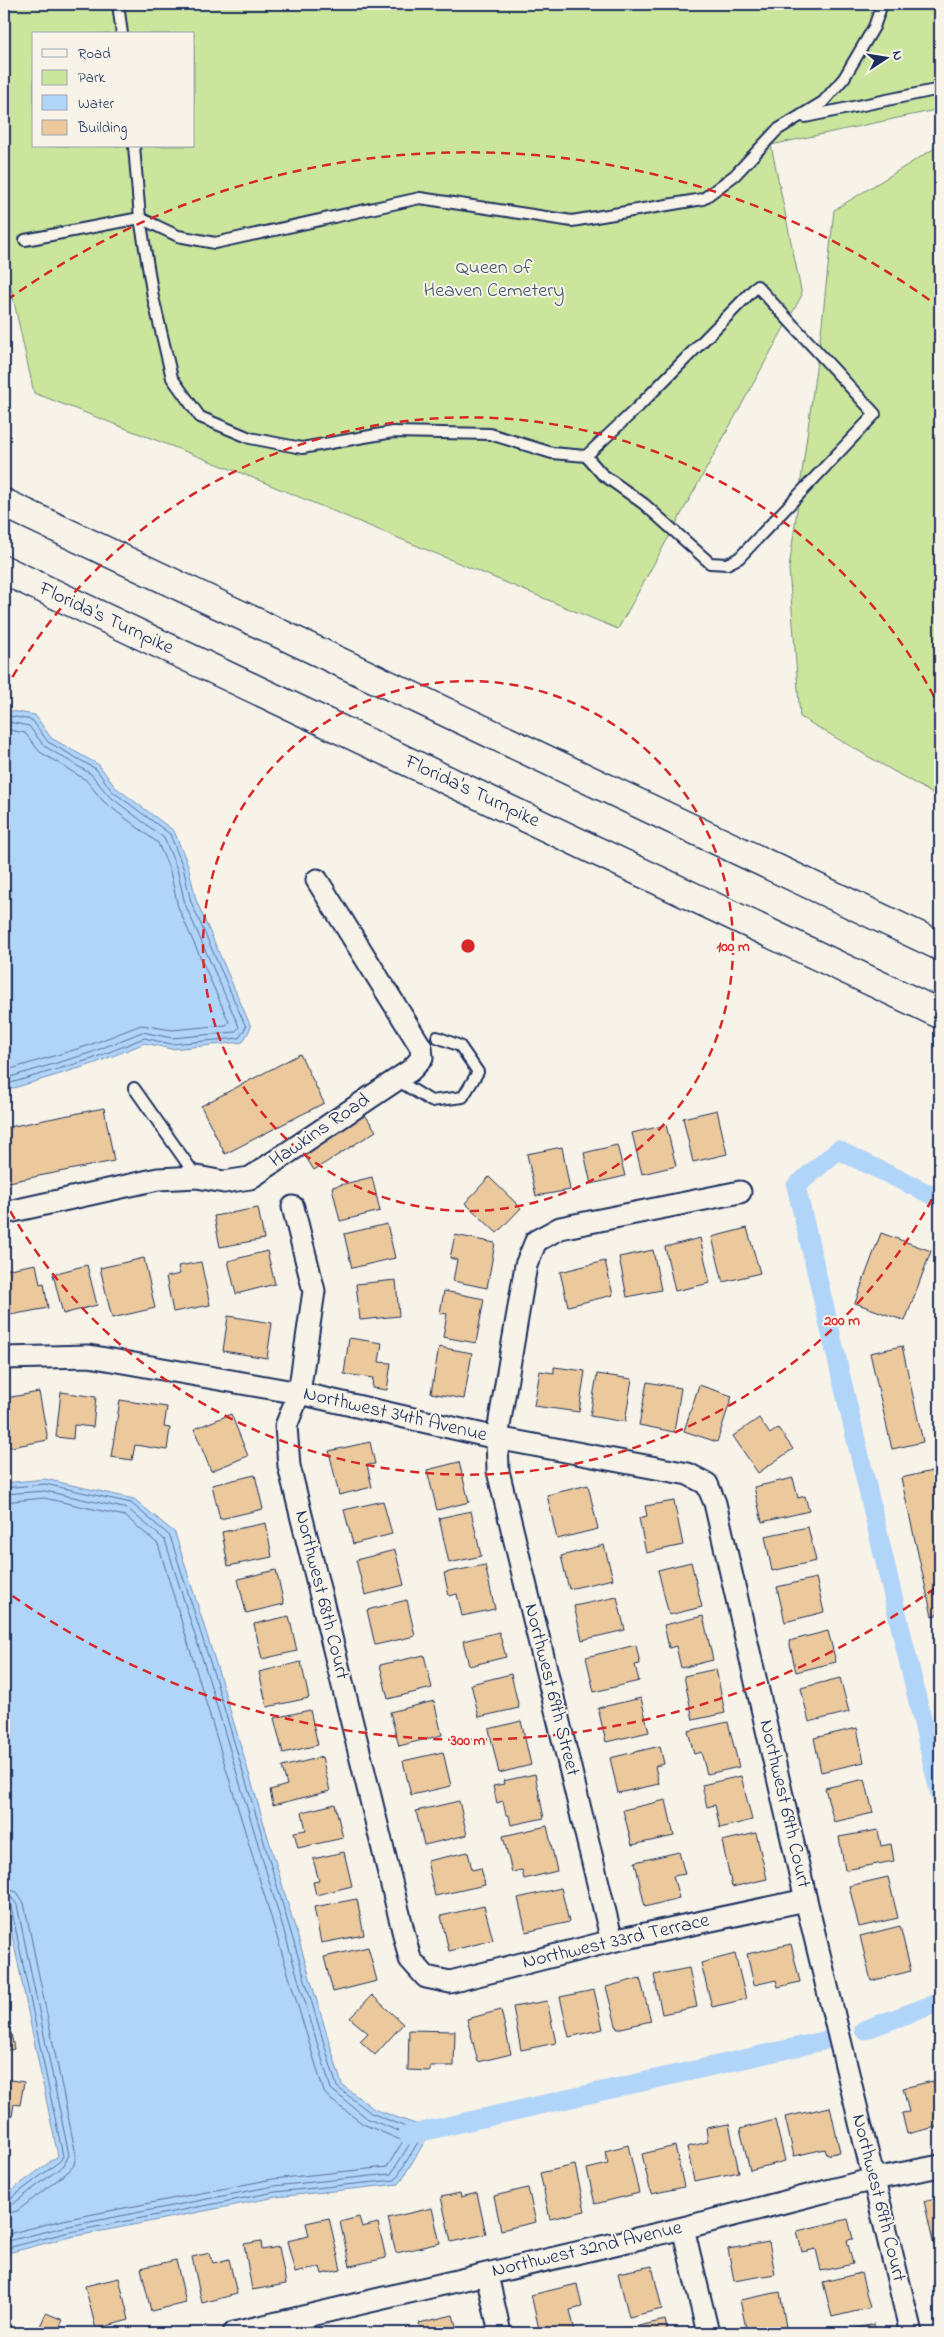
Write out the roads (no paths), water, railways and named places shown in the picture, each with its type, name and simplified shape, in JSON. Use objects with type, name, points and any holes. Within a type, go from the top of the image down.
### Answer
[{"type":"highway","points":[[4,503],[940,946]]},
{"type":"highway","name":"Florida's Turnpike","points":[[4,570],[940,1014]]},
{"type":"street","name":"Hawkins Road","points":[[4,1213],[158,1179],[197,1177],[224,1182],[250,1178],[411,1070],[422,1058],[421,1046],[317,880]]},
{"type":"street","name":"Northwest 34th Avenue","points":[[4,1358],[89,1356],[299,1393],[497,1438],[526,1265],[536,1242],[560,1228],[740,1192]]},
{"type":"street","name":"Northwest 68th Court","points":[[293,1207],[314,1291],[299,1393],[286,1426],[289,1466],[410,1959],[426,1977]]},
{"type":"street","name":"Northwest 69th Court","points":[[497,1438],[688,1474],[707,1484],[715,1503],[806,1900],[911,2333]]},
{"type":"street","name":"Northwest 69th Street","points":[[497,1438],[498,1471],[612,1941]]},
{"type":"street","name":"Northwest 33rd Terrace","points":[[426,1977],[450,1982],[612,1941],[806,1900]]},
{"type":"street","name":"Northwest 32nd Avenue","points":[[234,2333],[291,2327],[486,2274],[683,2228],[874,2179],[940,2166]]},
{"type":"street","points":[[683,2228],[708,2333]]},
{"type":"street","points":[[486,2274],[500,2333]]},
{"type":"lane","points":[[118,4],[122,32]]},
{"type":"lane","points":[[25,240],[140,218],[178,236],[215,244],[420,198],[572,221],[703,199],[735,175],[777,130],[823,102],[844,78],[874,28],[882,4]]},
{"type":"lane","points":[[797,118],[940,89]]},
{"type":"lane","points":[[134,148],[140,218],[153,297],[172,378],[200,417],[250,438],[302,448],[393,432],[490,434],[552,453],[586,456],[602,474],[644,504],[710,563],[727,564],[738,558],[875,414],[757,286],[638,407],[586,456]]},
{"type":"lane","points":[[397,1080],[431,1101],[463,1097],[478,1072],[460,1046],[437,1037]]},
{"type":"lane","points":[[134,1088],[197,1177]]},
{"type":"water","points":[[4,710],[35,715],[51,738],[99,765],[115,787],[174,831],[188,865],[196,900],[251,1027],[243,1042],[171,1049],[145,1043],[93,1064],[4,1091]]},
{"type":"water","points":[[45,1479],[134,1499],[175,1533],[342,2085],[374,2109],[432,2130],[399,2184],[276,2197],[66,2238],[4,2254],[4,2196],[58,2156],[4,1896],[4,1483]]},
{"type":"waterway","points":[[940,1199],[838,1150],[796,1186],[940,1795]]},
{"type":"waterway","points":[[864,2030],[940,2002]]},
{"type":"waterway","points":[[408,2135],[823,2041]]},
{"type":"park label","name":"Queen of Heaven Cemetery","points":[[494,280]]}]
